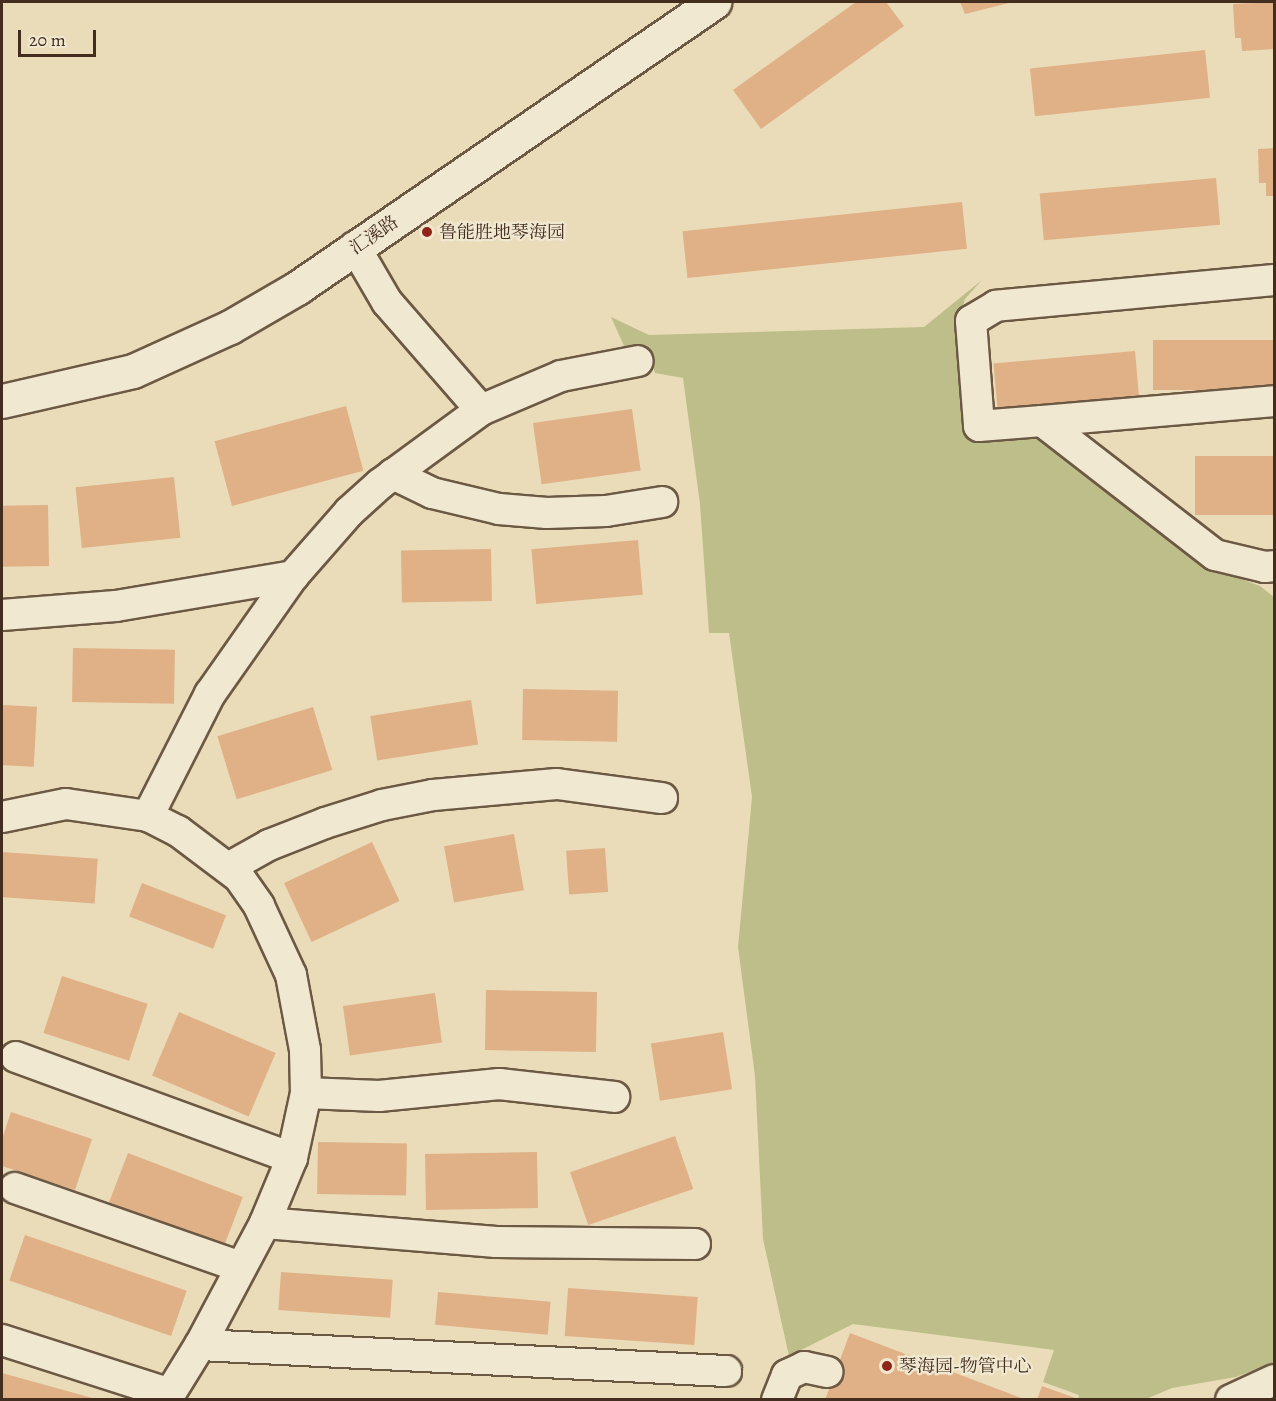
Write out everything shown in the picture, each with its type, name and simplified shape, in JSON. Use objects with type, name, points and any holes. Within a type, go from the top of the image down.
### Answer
[{"type":"street","name":"汇溪路","points":[[2,401],[123,373],[230,327],[356,248],[714,2]]},
{"type":"street","points":[[356,248],[387,302],[481,410]]},
{"type":"street","points":[[1275,280],[996,306],[971,321],[979,426],[1275,401]]},
{"type":"street","points":[[148,816],[210,694],[293,576],[349,512],[393,474],[481,410],[561,376],[638,361]]},
{"type":"street","points":[[1042,421],[1215,555],[1271,570]]},
{"type":"street","points":[[393,474],[432,493],[499,509],[547,513],[606,511],[663,502]]},
{"type":"street","points":[[2,615],[116,606],[293,576]]},
{"type":"street","points":[[228,868],[269,845],[325,823],[382,805],[433,795],[557,784],[662,798]]},
{"type":"street","points":[[2,817],[66,804],[148,816],[178,831],[228,868],[259,906],[291,975],[305,1050],[306,1093],[292,1158],[265,1223],[200,1345],[168,1397],[2,1340]]},
{"type":"street","points":[[16,1057],[292,1158]]},
{"type":"street","points":[[306,1093],[379,1096],[499,1084],[614,1097]]},
{"type":"street","points":[[15,1188],[241,1267]]},
{"type":"street","points":[[265,1223],[496,1242],[694,1244]]},
{"type":"street","points":[[200,1345],[726,1371]]},
{"type":"street","points":[[777,1400],[787,1375],[804,1367],[827,1371]]},
{"type":"street","points":[[1231,1400],[1275,1380]]},
{"type":"green space","points":[[982,280],[965,299],[958,322],[969,438],[1039,434],[1206,566],[1260,586],[1274,597],[1274,1362],[1236,1377],[1172,1388],[1146,1399],[1078,1400],[1079,1395],[1043,1382],[1054,1350],[853,1324],[789,1356],[763,1239],[755,1076],[738,947],[752,797],[729,633],[709,633],[700,504],[683,378],[655,373],[649,354],[624,346],[611,317],[649,335],[924,327]]},
{"type":"building","points":[[856,2],[886,2],[904,26],[761,129],[733,90]]},
{"type":"building","points":[[960,2],[1013,2],[965,14]]},
{"type":"building","points":[[1274,2],[1274,49],[1242,51],[1241,38],[1235,38],[1233,4]]},
{"type":"building","points":[[1205,50],[1210,98],[1035,116],[1030,68]]},
{"type":"building","points":[[1274,148],[1274,196],[1266,196],[1266,183],[1259,183],[1258,149]]},
{"type":"building","points":[[1216,178],[1220,225],[1044,240],[1040,193]]},
{"type":"building","points":[[962,202],[967,249],[687,278],[683,231]]},
{"type":"building","points":[[1153,340],[1274,340],[1274,390],[1153,390]]},
{"type":"building","points":[[1135,351],[1139,401],[998,413],[994,363]]},
{"type":"building","points":[[346,406],[363,471],[232,506],[215,441]]},
{"type":"building","points":[[632,409],[641,470],[542,484],[533,423]]},
{"type":"building","points":[[1195,456],[1274,456],[1274,515],[1195,515]]},
{"type":"building","points":[[174,477],[180,538],[82,548],[76,487]]},
{"type":"building","points":[[48,505],[49,566],[3,567],[2,506]]},
{"type":"building","points":[[638,540],[643,595],[536,604],[531,549]]},
{"type":"building","points":[[491,549],[492,601],[402,603],[401,551]]},
{"type":"building","points":[[73,648],[175,650],[174,704],[72,702]]},
{"type":"building","points":[[523,689],[618,691],[617,742],[522,740]]},
{"type":"building","points":[[471,700],[478,744],[377,760],[370,716]]},
{"type":"building","points":[[2,705],[37,707],[34,767],[2,765]]},
{"type":"building","points":[[313,707],[332,770],[237,799],[217,736]]},
{"type":"building","points":[[514,834],[524,890],[454,902],[444,846]]},
{"type":"building","points":[[372,842],[399,901],[312,942],[284,883]]},
{"type":"building","points":[[605,848],[608,892],[569,895],[566,851]]},
{"type":"building","points":[[2,852],[98,859],[95,904],[2,897]]},
{"type":"building","points":[[142,883],[226,915],[213,949],[129,917]]},
{"type":"building","points":[[62,976],[148,1004],[129,1061],[43,1033]]},
{"type":"building","points":[[486,990],[597,992],[596,1052],[485,1050]]},
{"type":"building","points":[[435,993],[442,1043],[350,1055],[343,1006]]},
{"type":"building","points":[[179,1012],[276,1053],[249,1117],[152,1076]]},
{"type":"building","points":[[723,1032],[732,1089],[660,1101],[651,1043]]},
{"type":"building","points":[[11,1112],[92,1139],[75,1190],[2,1166],[2,1139]]},
{"type":"building","points":[[675,1136],[693,1189],[588,1225],[570,1172]]},
{"type":"building","points":[[318,1142],[407,1144],[406,1196],[317,1194]]},
{"type":"building","points":[[537,1152],[538,1208],[426,1210],[425,1154]]},
{"type":"building","points":[[128,1153],[243,1197],[224,1247],[109,1202]]},
{"type":"building","points":[[25,1235],[187,1291],[171,1336],[9,1280]]},
{"type":"building","points":[[281,1272],[393,1280],[390,1318],[278,1310]]},
{"type":"building","points":[[568,1288],[698,1297],[694,1345],[565,1336]]},
{"type":"building","points":[[438,1292],[551,1302],[548,1335],[435,1325]]},
{"type":"building","name":"琴海园-物管中心","points":[[850,1333],[1024,1399],[825,1400]]},
{"type":"building","points":[[2,1373],[96,1399],[96,1400],[2,1400]]},
{"type":"building","name":"琴海园-物管中心","points":[[1042,1386],[1078,1399],[1078,1400],[1037,1400]]},
{"type":"place","name":"鲁能胜地琴海园","points":[[427,232]]},
{"type":"place","name":"琴海园-物管中心","points":[[887,1366]]}]
